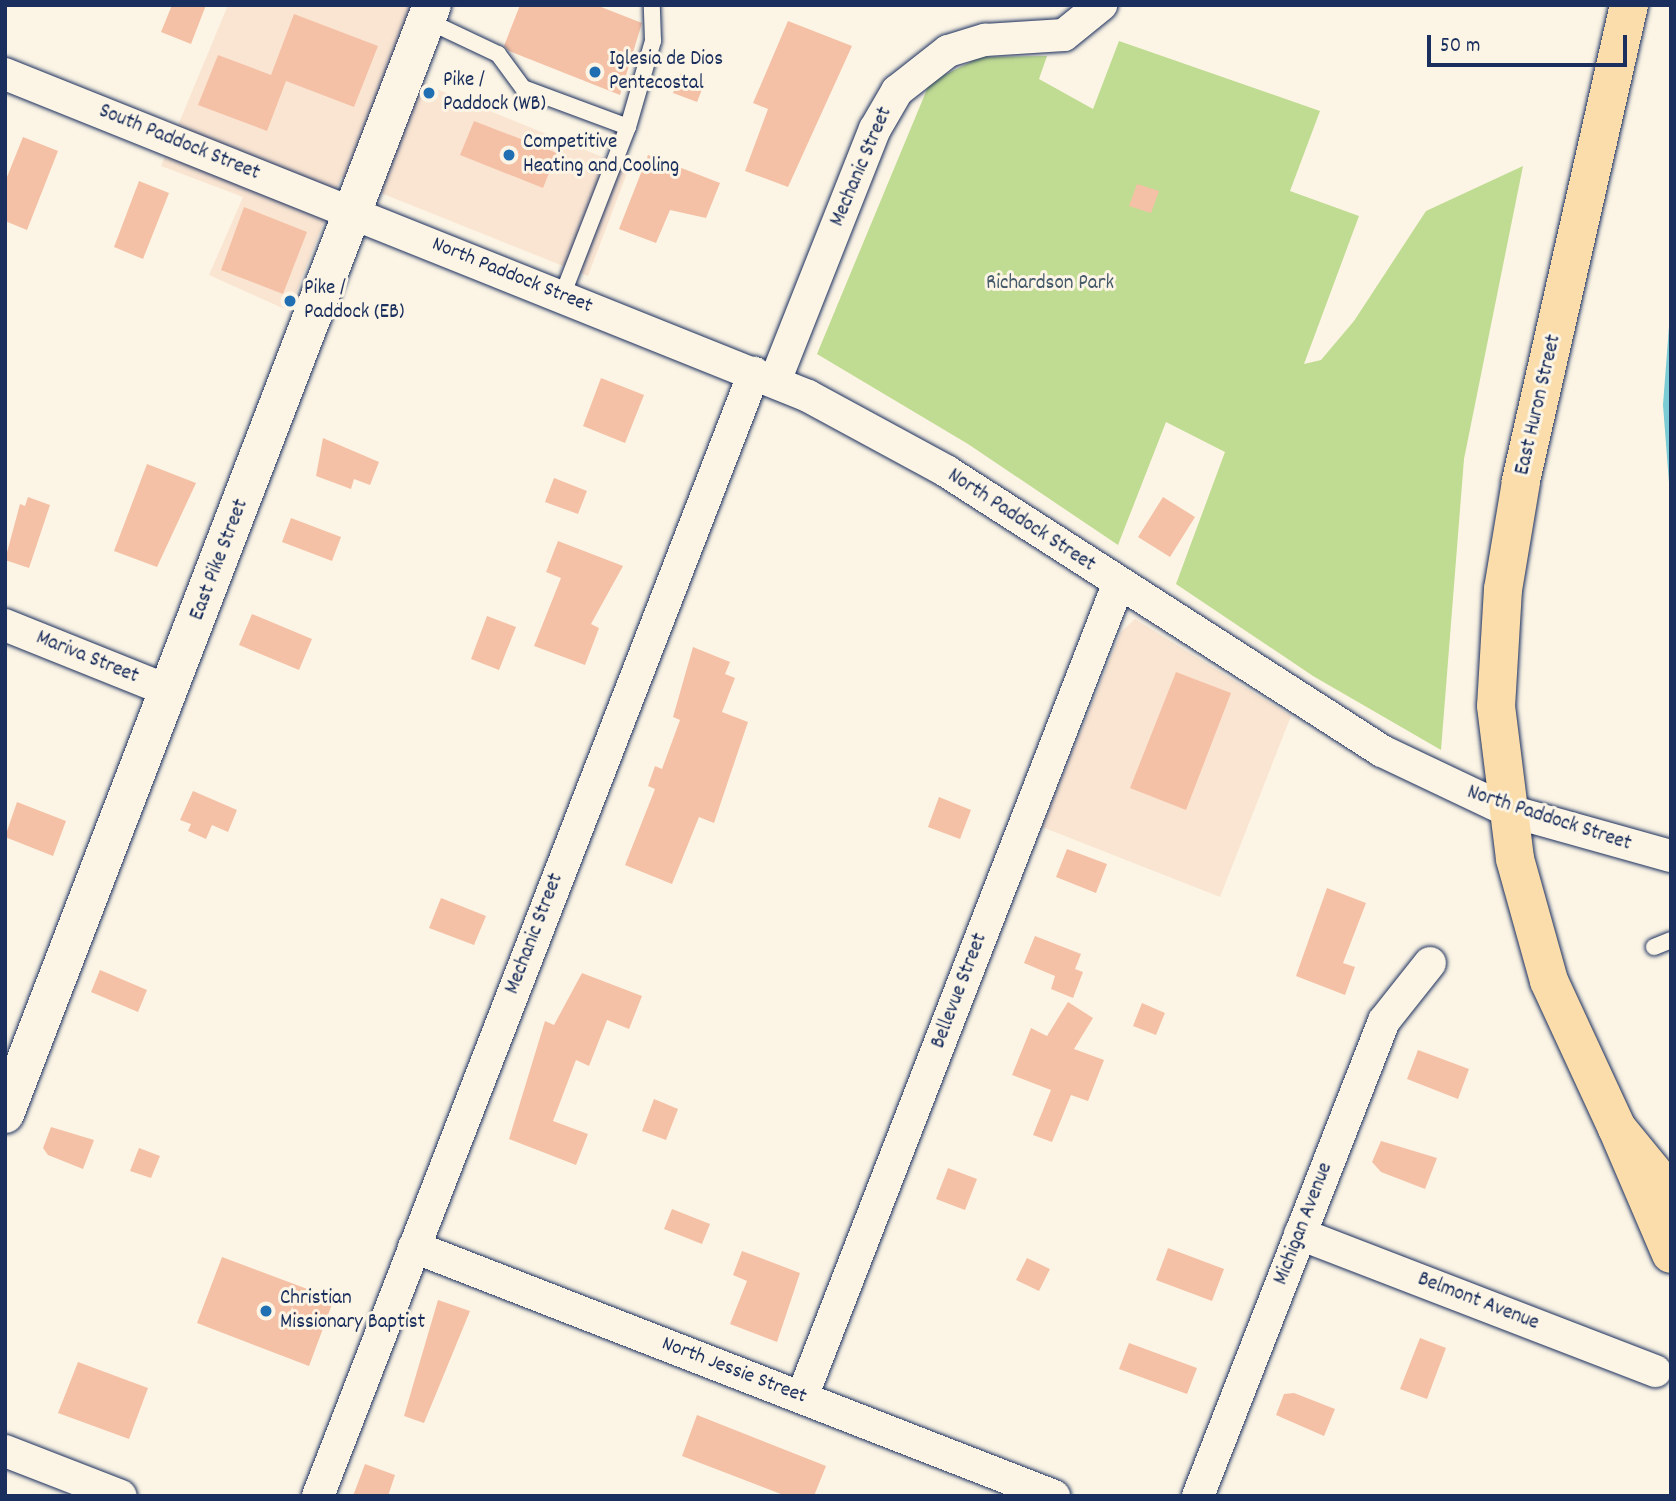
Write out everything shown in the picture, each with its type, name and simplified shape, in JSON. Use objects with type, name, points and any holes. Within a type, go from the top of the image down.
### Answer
[{"type":"highway","name":"East Huron Street","points":[[1617,1128],[1549,981],[1506,810],[1496,687],[1503,589],[1629,5]]},
{"type":"highway","points":[[1617,1128],[1671,1194]]},
{"type":"highway","points":[[1617,1128],[1671,1254]]},
{"type":"street","name":"Mechanic Street","points":[[318,1496],[414,1247],[764,377],[875,129],[897,91],[948,51],[985,40],[1064,35],[1101,5]]},
{"type":"street","name":"East Pike Street","points":[[8,1101],[354,213],[429,13]]},
{"type":"street","name":"South Paddock Street","points":[[5,74],[354,213]]},
{"type":"street","name":"North Paddock Street","points":[[354,213],[764,377],[912,450],[1340,727],[1506,810],[1671,856]]},
{"type":"street","name":"Bellevue Street","points":[[802,1397],[1118,584]]},
{"type":"street","name":"Mariva Street","points":[[5,625],[169,691]]},
{"type":"street","name":"Michigan Avenue","points":[[1198,1496],[1384,1021],[1430,963]]},
{"type":"street","name":"Belmont Avenue","points":[[1300,1234],[1655,1371]]},
{"type":"street","name":"North Jessie Street","points":[[414,1247],[1054,1496]]},
{"type":"street","points":[[5,1451],[121,1496]]},
{"type":"lane","points":[[562,296],[628,127],[653,41],[652,5]]},
{"type":"lane","points":[[429,13],[498,54],[523,88],[628,127]]},
{"type":"lane","points":[[1654,947],[1671,940]]},
{"type":"shaded area","points":[[228,5],[431,5],[422,83],[629,168],[588,276],[341,177],[289,311],[209,275],[243,197],[161,166]]},
{"type":"shaded area","points":[[1135,619],[1291,716],[1220,897],[1042,827],[1121,632]]},
{"type":"green space","name":"Richardson Park","points":[[1119,41],[1320,111],[1290,191],[1359,216],[1304,364],[1321,360],[1354,321],[1426,211],[1523,166],[1464,459],[1441,750],[1313,676],[1176,584],[1225,452],[1166,422],[1118,545],[968,444],[817,354],[930,82],[981,57],[1047,56],[1039,79],[1093,109]]},
{"type":"water","points":[[1671,300],[1671,509],[1663,405]]},
{"type":"building","points":[[172,5],[206,5],[191,44],[161,32]]},
{"type":"building","name":"Iglesia de Dios Pentecostal","points":[[520,5],[596,5],[642,23],[620,95],[509,51],[504,46]]},
{"type":"building","points":[[294,14],[378,46],[354,107],[286,81],[267,131],[198,105],[218,55],[271,75]]},
{"type":"building","points":[[788,21],[852,46],[788,187],[745,171],[768,109],[753,103]]},
{"type":"building","points":[[681,73],[705,82],[697,102],[673,93]]},
{"type":"building","name":"Competitive Heating and Cooling","points":[[474,121],[557,153],[543,188],[460,155]]},
{"type":"building","points":[[23,137],[58,151],[27,230],[5,221],[5,182]]},
{"type":"building","points":[[648,155],[720,183],[706,218],[670,210],[656,243],[619,229]]},
{"type":"building","points":[[139,181],[169,193],[143,259],[114,247]]},
{"type":"building","points":[[1137,184],[1159,191],[1151,213],[1129,206]]},
{"type":"building","points":[[244,207],[307,232],[283,294],[221,270]]},
{"type":"building","points":[[601,378],[644,395],[625,443],[583,426]]},
{"type":"building","points":[[323,438],[379,462],[370,485],[354,479],[351,489],[316,476]]},
{"type":"building","points":[[147,464],[196,483],[157,567],[114,551]]},
{"type":"building","points":[[554,478],[587,491],[578,514],[545,502]]},
{"type":"building","points":[[28,497],[50,505],[29,568],[5,560],[20,504],[25,506]]},
{"type":"building","points":[[1163,497],[1195,517],[1170,557],[1138,537]]},
{"type":"building","points":[[291,518],[341,537],[332,561],[282,542]]},
{"type":"building","points":[[558,541],[623,566],[591,624],[599,628],[585,665],[534,646],[561,578],[546,572]]},
{"type":"building","points":[[252,614],[312,639],[299,670],[239,645]]},
{"type":"building","points":[[487,616],[516,627],[499,670],[471,659]]},
{"type":"building","points":[[693,647],[730,662],[725,674],[735,678],[722,712],[748,722],[714,823],[699,817],[672,884],[625,865],[655,789],[648,786],[655,766],[662,769],[680,720],[673,717]]},
{"type":"building","points":[[1176,672],[1231,693],[1186,810],[1130,788]]},
{"type":"building","points":[[193,791],[237,810],[228,832],[212,825],[206,839],[188,831],[191,824],[180,820]]},
{"type":"building","points":[[939,797],[971,810],[960,839],[928,827]]},
{"type":"building","points":[[17,802],[66,821],[53,856],[5,837]]},
{"type":"building","points":[[1067,849],[1107,864],[1096,893],[1056,877]]},
{"type":"building","points":[[1327,888],[1366,903],[1343,963],[1355,967],[1345,995],[1296,976]]},
{"type":"building","points":[[441,898],[486,916],[474,945],[429,928]]},
{"type":"building","points":[[1035,936],[1081,954],[1075,969],[1083,972],[1073,998],[1051,989],[1055,976],[1024,963]]},
{"type":"building","points":[[100,970],[147,990],[138,1012],[91,992]]},
{"type":"building","points":[[582,973],[642,996],[629,1029],[607,1020],[589,1066],[576,1060],[553,1121],[588,1134],[576,1165],[509,1139],[545,1021],[554,1025]]},
{"type":"building","points":[[1068,1002],[1093,1018],[1074,1049],[1104,1060],[1088,1101],[1071,1095],[1052,1142],[1033,1135],[1051,1090],[1012,1075],[1031,1028],[1047,1036]]},
{"type":"building","points":[[1142,1003],[1165,1013],[1156,1035],[1133,1026]]},
{"type":"building","points":[[1418,1050],[1469,1069],[1458,1099],[1407,1079]]},
{"type":"building","points":[[654,1099],[678,1109],[666,1140],[642,1131]]},
{"type":"building","points":[[51,1127],[94,1140],[83,1169],[48,1155],[43,1148]]},
{"type":"building","points":[[1381,1141],[1437,1158],[1425,1189],[1381,1172],[1372,1162]]},
{"type":"building","points":[[139,1148],[160,1156],[151,1178],[130,1171]]},
{"type":"building","points":[[948,1168],[977,1179],[965,1210],[936,1199]]},
{"type":"building","points":[[672,1209],[710,1224],[702,1244],[664,1229]]},
{"type":"building","points":[[1168,1248],[1224,1269],[1212,1301],[1156,1280]]},
{"type":"building","points":[[742,1251],[800,1273],[777,1342],[730,1324],[747,1281],[733,1275]]},
{"type":"building","name":"Christian Missionary Baptist","points":[[222,1257],[334,1299],[309,1366],[197,1323]]},
{"type":"building","points":[[1027,1258],[1050,1269],[1039,1291],[1016,1280]]},
{"type":"building","points":[[438,1300],[470,1311],[424,1423],[404,1416]]},
{"type":"building","points":[[1420,1338],[1446,1348],[1427,1399],[1400,1389]]},
{"type":"building","points":[[1129,1343],[1197,1368],[1187,1394],[1119,1369]]},
{"type":"building","points":[[78,1362],[148,1388],[129,1439],[58,1413]]},
{"type":"building","points":[[1294,1393],[1335,1409],[1324,1436],[1276,1415],[1284,1394]]},
{"type":"building","points":[[697,1415],[826,1466],[814,1496],[786,1496],[682,1456]]},
{"type":"building","points":[[365,1464],[395,1475],[388,1496],[353,1496]]},
{"type":"place","name":"Iglesia de Dios Pentecostal","points":[[595,72]]},
{"type":"place","name":"Pike / Paddock (WB)","points":[[429,93]]},
{"type":"place","name":"Competitive Heating and Cooling","points":[[509,155]]},
{"type":"place","name":"Pike / Paddock (EB)","points":[[290,301]]},
{"type":"place","name":"Christian Missionary Baptist","points":[[266,1311]]}]
